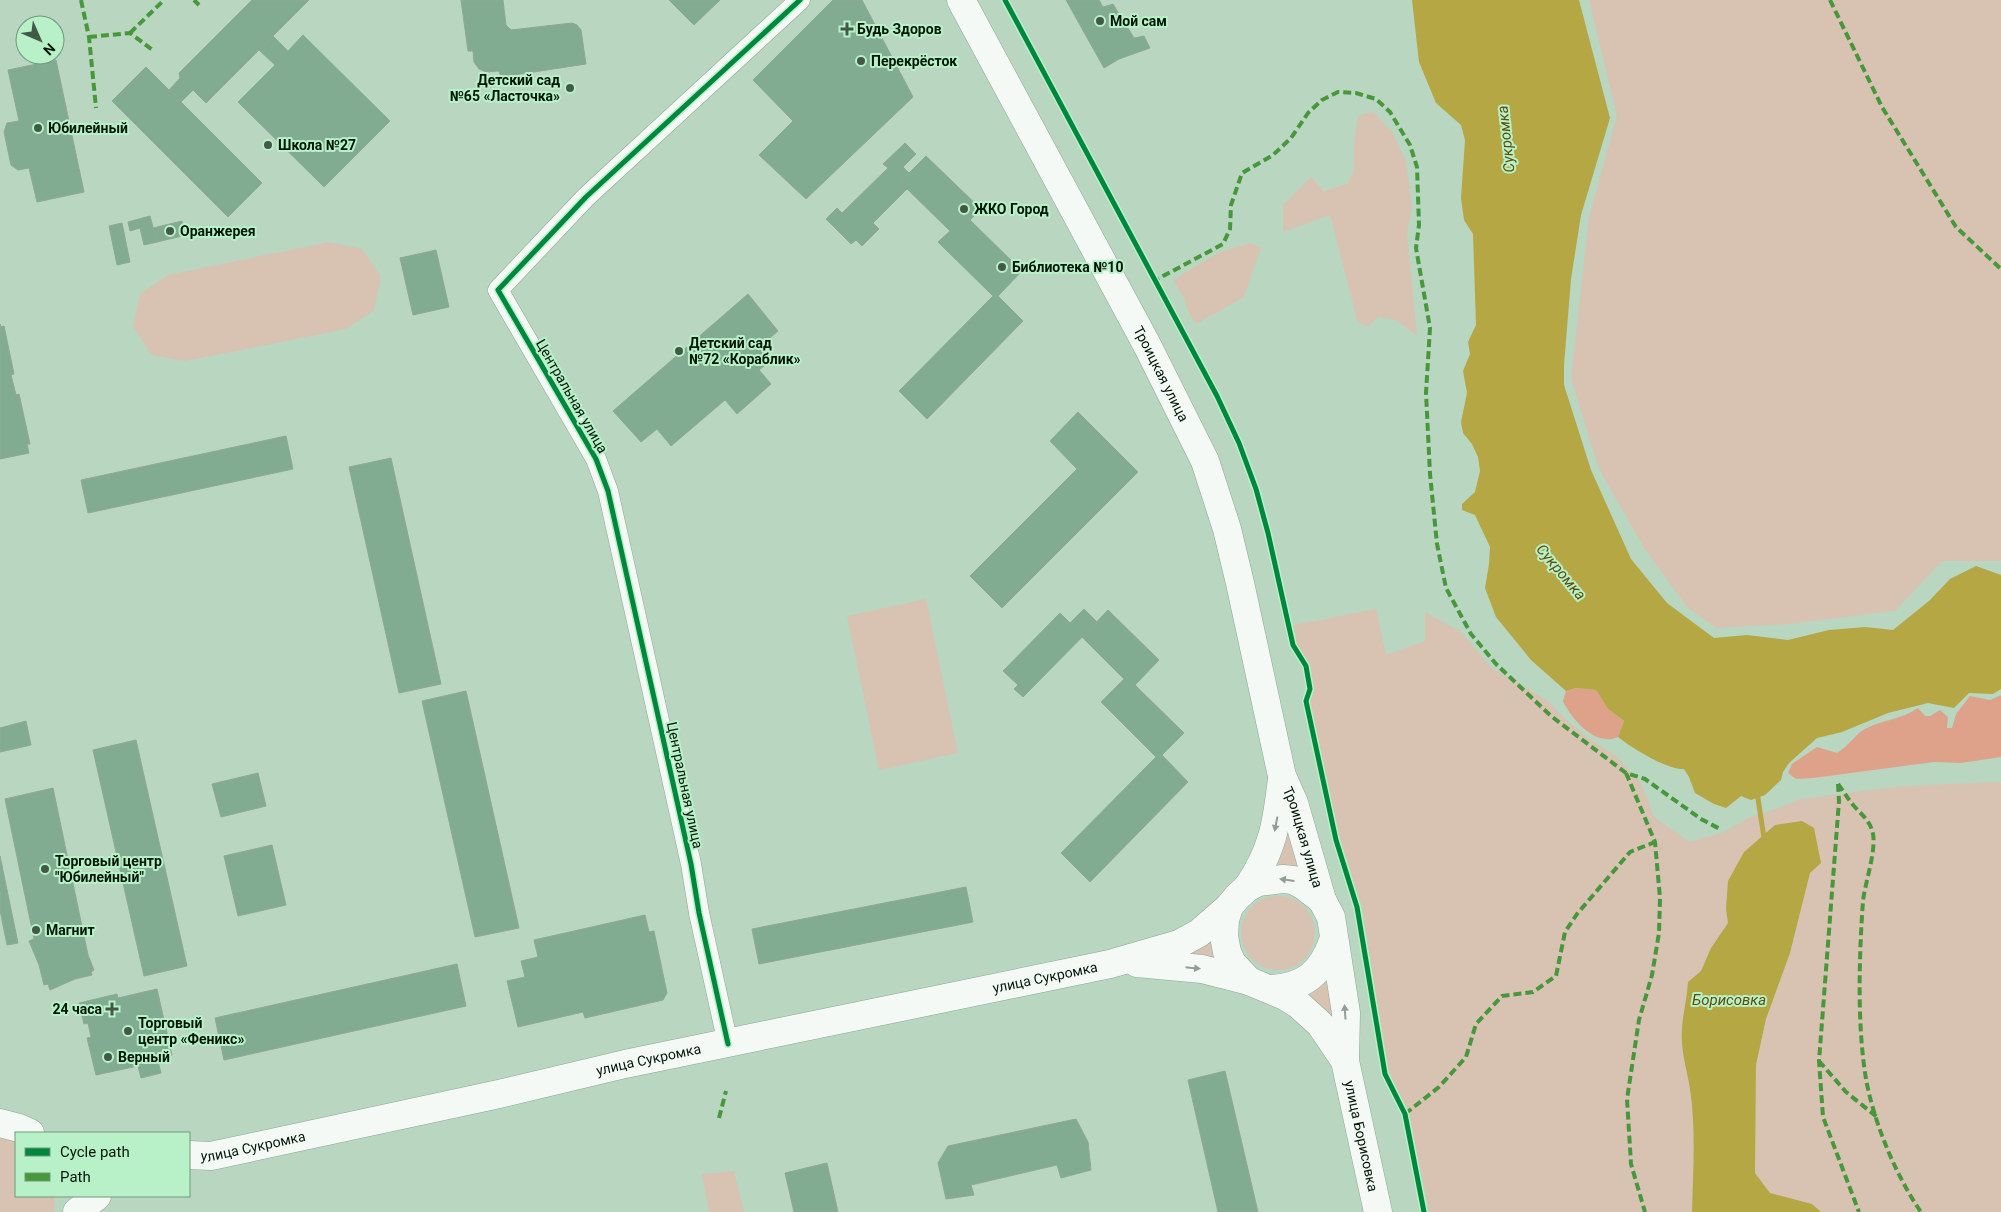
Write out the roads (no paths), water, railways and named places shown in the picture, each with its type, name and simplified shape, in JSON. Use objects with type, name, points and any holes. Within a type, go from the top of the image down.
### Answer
[{"type":"street","name":"Центральная улица","points":[[728,1044],[699,913],[687,845],[608,491],[596,459],[498,290],[586,197],[800,0]]},
{"type":"street","name":"Троицкая улица","points":[[961,0],[1147,345],[1205,461],[1239,576],[1282,776],[1294,803],[1322,900]]},
{"type":"street","name":"Троицкая улица","points":[[1238,898],[1257,873],[1272,840],[1282,776]]},
{"type":"street","points":[[1282,878],[1293,880],[1322,900],[1331,917],[1333,941],[1346,1013],[1345,1061],[1320,1024],[1298,1004],[1260,985],[1232,963],[1227,952],[1224,936],[1225,920],[1238,898],[1258,882],[1282,878]]},
{"type":"street","name":"улица Сукромка","points":[[196,1158],[498,1094],[626,1064],[1110,964],[1179,944],[1199,933],[1238,898]]},
{"type":"street","points":[[1260,985],[1290,986],[1312,976],[1328,956],[1333,941]]},
{"type":"street","name":"улица Сукромка","points":[[1110,964],[1136,962],[1202,969],[1260,985]]},
{"type":"street","name":"улица Борисовка","points":[[1345,1061],[1378,1212]]},
{"type":"street","points":[[69,1197],[69,1212]]},
{"type":"street","points":[[77,1212],[96,1197]]},
{"type":"water","name":"Сукромка","points":[[1412,0],[1579,0],[1610,118],[1581,215],[1571,279],[1564,385],[1591,470],[1631,559],[1667,603],[1714,638],[1747,635],[1788,640],[1829,630],[1865,627],[1893,630],[1929,601],[1950,579],[1976,566],[2001,575],[2001,689],[1993,694],[1969,693],[1954,708],[1928,703],[1888,713],[1842,732],[1817,738],[1789,763],[1783,772],[1781,780],[1765,795],[1751,800],[1741,796],[1726,808],[1714,804],[1695,793],[1684,769],[1659,762],[1618,737],[1624,721],[1608,709],[1596,690],[1576,688],[1566,691],[1531,660],[1496,617],[1485,588],[1490,547],[1475,515],[1462,510],[1462,504],[1475,492],[1480,471],[1478,457],[1472,444],[1463,433],[1461,422],[1467,393],[1463,371],[1470,354],[1468,342],[1476,325],[1473,234],[1464,220],[1461,198],[1465,140],[1461,125],[1436,103],[1419,62]]},
{"type":"water","name":"Борисовка","points":[[1802,821],[1814,828],[1821,863],[1810,873],[1790,953],[1766,1019],[1756,1065],[1755,1173],[1770,1193],[1812,1204],[1821,1212],[1692,1212],[1693,1120],[1682,1036],[1688,982],[1701,971],[1711,948],[1728,923],[1726,909],[1728,881],[1744,852],[1775,825]]},
{"type":"waterway","name":"Борисовка","points":[[1757,792],[1764,838],[1762,842]]},
{"type":"place","name":"Мой сам","points":[[1100,21]]},
{"type":"place","name":"Будь Здоров","points":[[847,29]]},
{"type":"place","name":"Перекрёсток","points":[[861,61]]},
{"type":"place","name":"Детский сад №65 «Ласточка»","points":[[570,88]]},
{"type":"place","name":"Юбилейный","points":[[38,128]]},
{"type":"place","name":"Школа №27","points":[[268,145]]},
{"type":"place","name":"ЖКО Город","points":[[964,209]]},
{"type":"place","name":"Оранжерея","points":[[170,231]]},
{"type":"place","name":"Библиотека №10","points":[[1002,267]]},
{"type":"place","name":"Детский сад №72 «Кораблик»","points":[[679,351]]},
{"type":"place","name":"Торговый центр \"Юбилейный\"","points":[[45,869]]},
{"type":"place","name":"Магнит","points":[[36,930]]},
{"type":"place","name":"24 часа","points":[[112,1009]]},
{"type":"place","name":"Торговый центр «Феникс»","points":[[128,1031]]},
{"type":"place","name":"Верный","points":[[108,1057]]}]
